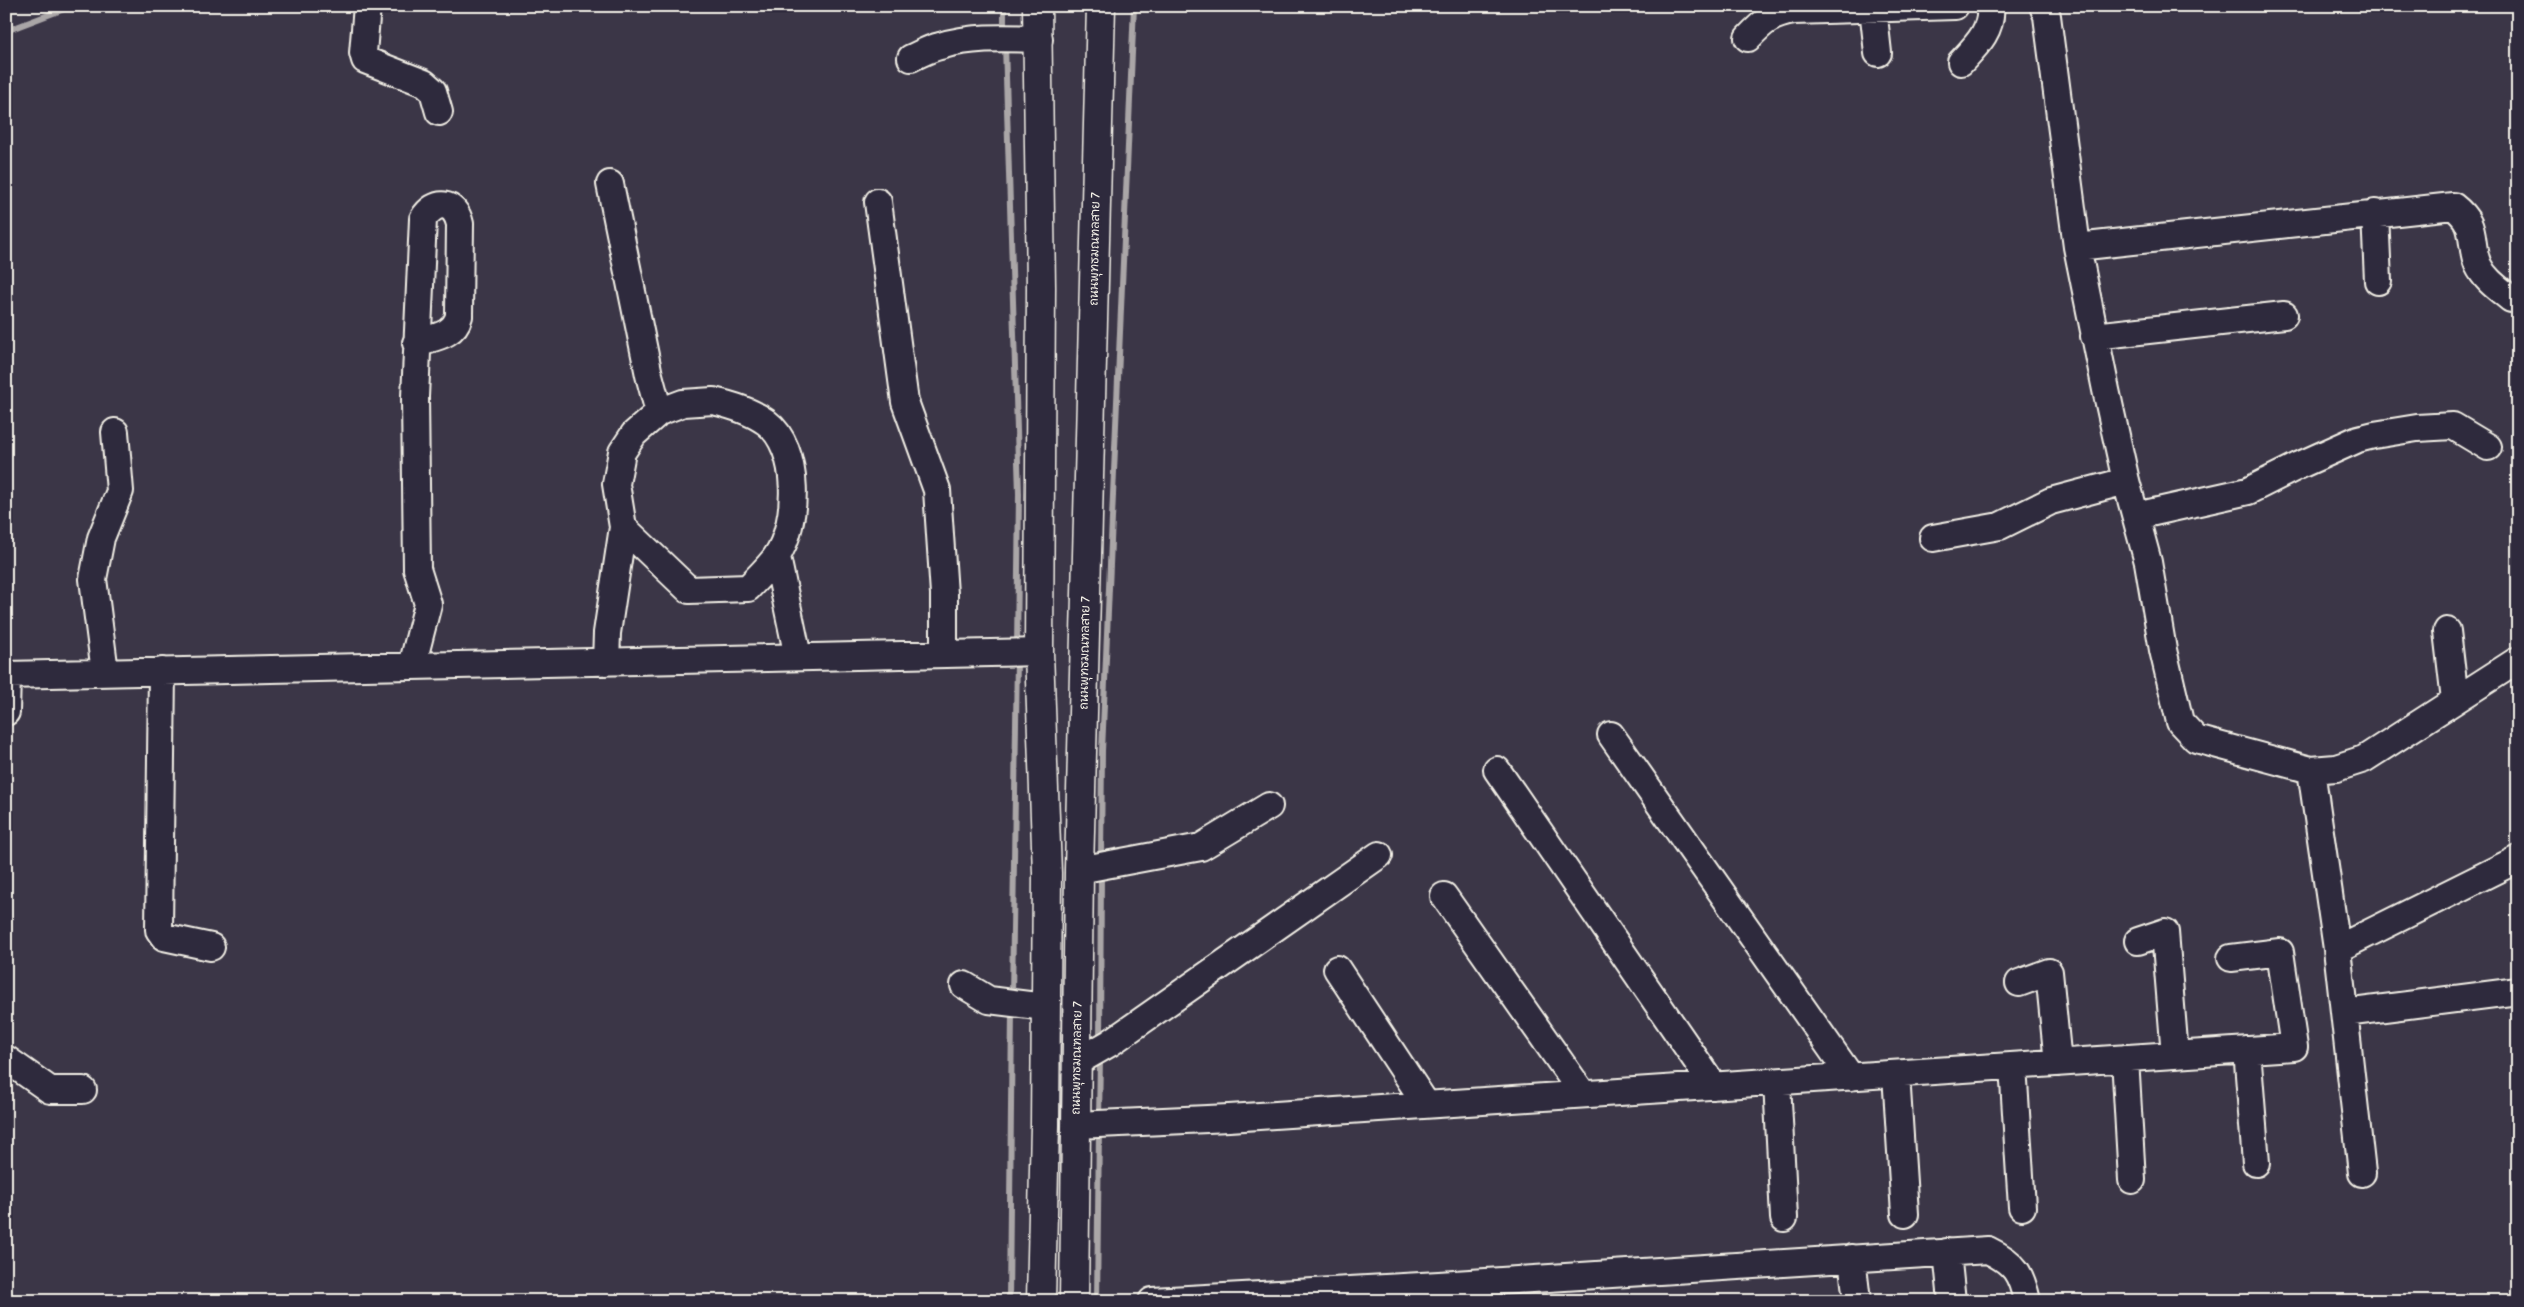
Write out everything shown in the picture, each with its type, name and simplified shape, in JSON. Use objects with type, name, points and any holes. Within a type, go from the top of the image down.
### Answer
[{"type":"main road","points":[[1037,6],[1039,39],[1041,287],[1025,652],[1047,874],[1033,1005],[1045,1116],[1041,1301]]},
{"type":"main road","name":"ถนนพุทธมณฑลสาย 7","points":[[1074,1301],[1080,1124],[1091,1054],[1083,869],[1101,6]]},
{"type":"street","points":[[367,6],[362,53],[365,60],[424,83],[433,91],[439,112]]},
{"type":"street","points":[[1748,38],[1764,21],[1775,14],[1794,11],[1955,6]]},
{"type":"street","points":[[1961,62],[1979,42],[1987,29],[1991,16],[1990,6]]},
{"type":"street","points":[[2043,6],[2047,16],[2077,247],[2094,336],[2126,480],[2136,516],[2180,722],[2196,739],[2311,770],[2336,768],[2364,759],[2518,660]]},
{"type":"street","points":[[1873,8],[1878,53]]},
{"type":"street","points":[[911,58],[940,46],[989,38],[1039,39]]},
{"type":"street","points":[[610,184],[658,412]]},
{"type":"street","points":[[878,202],[905,402],[937,490],[944,594],[944,654]]},
{"type":"street","points":[[2077,247],[2453,206],[2468,220],[2478,265],[2487,279],[2511,299]]},
{"type":"street","points":[[2375,214],[2378,281]]},
{"type":"street","points":[[2094,336],[2284,315]]},
{"type":"street","points":[[412,666],[428,604],[417,569],[416,343]]},
{"type":"street","points":[[606,662],[607,633],[612,609],[622,527],[616,484],[622,452],[634,434],[658,412],[683,403],[713,401],[736,406],[767,422],[783,442],[793,472],[793,499],[787,534],[777,556],[748,588],[689,590],[622,527]]},
{"type":"street","points":[[2136,516],[2248,491],[2317,457],[2358,439],[2374,435],[2418,428],[2453,426],[2488,447]]},
{"type":"street","points":[[105,672],[93,579],[101,538],[120,491],[115,432]]},
{"type":"street","points":[[1933,538],[2000,526],[2051,501],[2126,480]]},
{"type":"street","points":[[777,556],[798,658]]},
{"type":"street","points":[[2447,631],[2455,700]]},
{"type":"street","points":[[6,712],[7,675],[1025,652]]},
{"type":"street","points":[[162,671],[160,930],[164,937],[211,947]]},
{"type":"street","points":[[1611,735],[1851,1076]]},
{"type":"street","points":[[1497,770],[1714,1086]]},
{"type":"street","points":[[2311,770],[2338,949],[2362,1173]]},
{"type":"street","points":[[1083,869],[1201,847],[1269,806]]},
{"type":"street","points":[[1091,1054],[1379,855]]},
{"type":"street","points":[[2338,949],[2518,859]]},
{"type":"street","points":[[1444,896],[1583,1094]]},
{"type":"street","points":[[2138,941],[2165,932],[2175,1055]]},
{"type":"street","points":[[1080,1124],[1714,1086],[2294,1047],[2280,952],[2231,958]]},
{"type":"street","points":[[1337,969],[1426,1104]]},
{"type":"street","points":[[2019,983],[2049,972],[2058,1063]]},
{"type":"street","points":[[964,985],[989,1000],[1033,1005]]},
{"type":"street","points":[[2345,1013],[2518,990]]},
{"type":"street","points":[[2247,1050],[2256,1163]]},
{"type":"street","points":[[2125,1058],[2132,1180]]},
{"type":"street","points":[[6,1059],[50,1090],[83,1090]]},
{"type":"street","points":[[2013,1066],[2022,1207]]},
{"type":"street","points":[[1896,1074],[1905,1214]]},
{"type":"street","points":[[1777,1082],[1784,1218]]},
{"type":"street","points":[[1152,1301],[1256,1298],[1988,1250],[2000,1255],[2021,1275],[2027,1301]]},
{"type":"street","points":[[1947,1252],[1952,1301]]},
{"type":"street","points":[[1852,1258],[1857,1301]]},
{"type":"waterway","points":[[6,31],[72,6]]},
{"type":"waterway","points":[[1004,6],[1004,32]]},
{"type":"waterway","points":[[1101,859],[1102,751],[1134,6]]},
{"type":"waterway","points":[[1005,45],[1019,494],[1017,647]]},
{"type":"waterway","points":[[1012,997],[1017,657]]},
{"type":"waterway","points":[[1100,1042],[1101,872]]},
{"type":"waterway","points":[[1009,1301],[1012,1010]]},
{"type":"waterway","points":[[1099,1119],[1100,1057]]},
{"type":"waterway","points":[[1097,1301],[1099,1129]]}]
